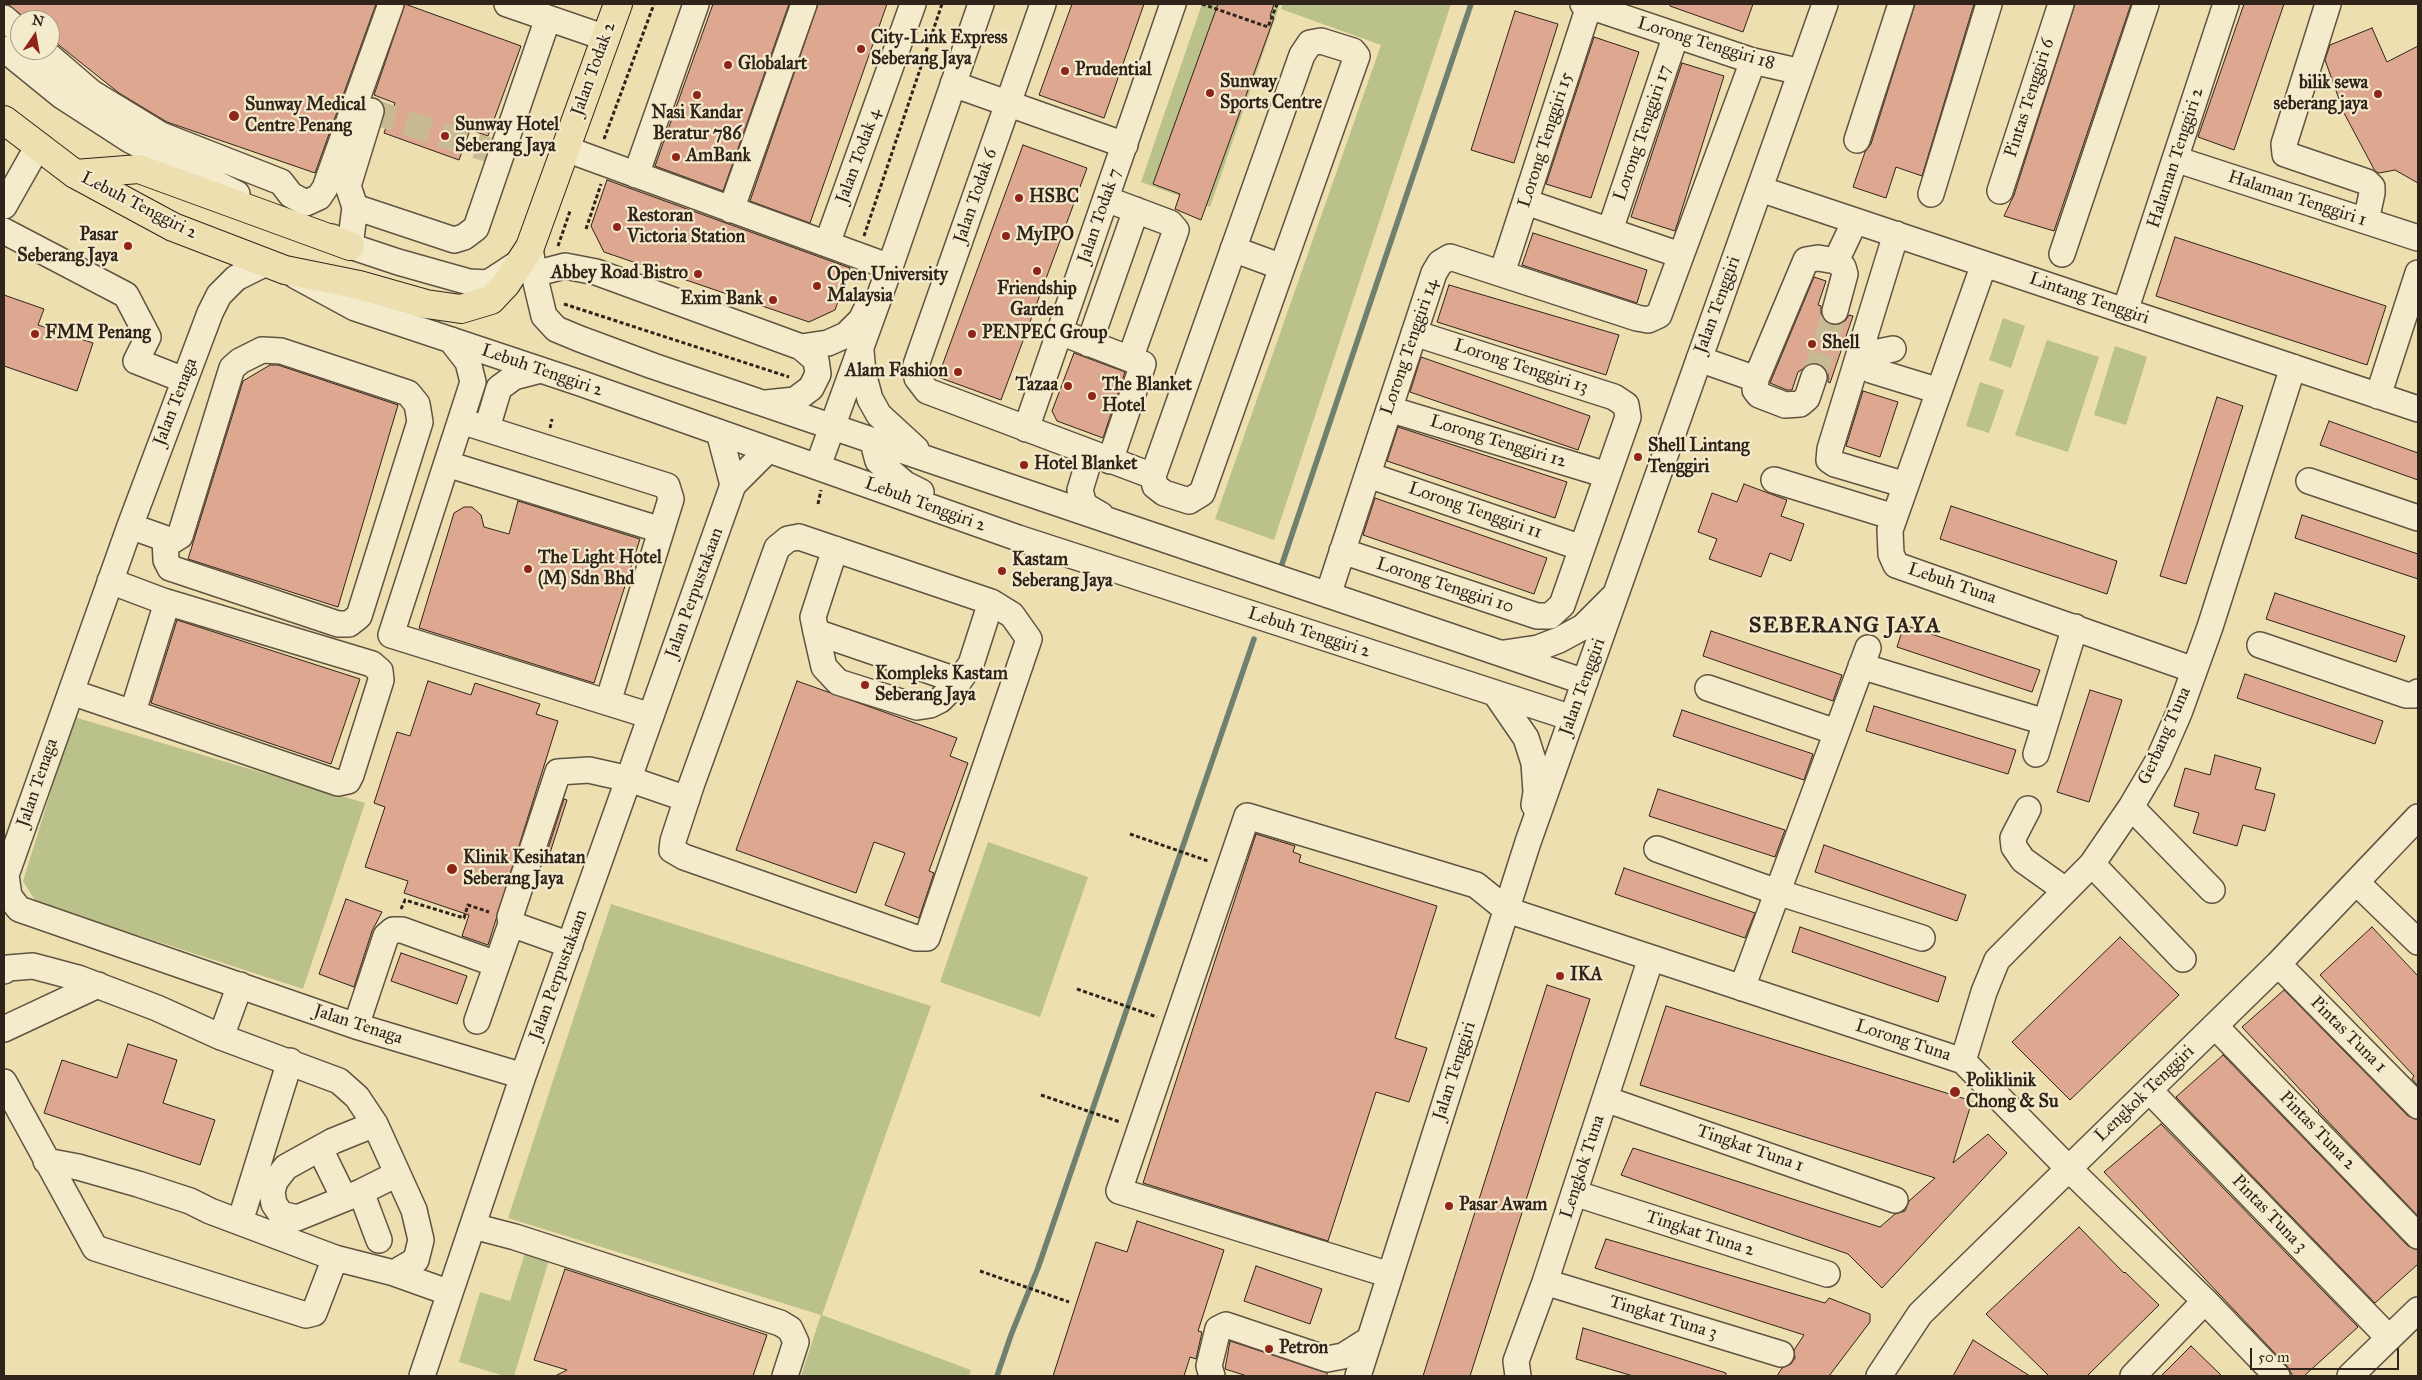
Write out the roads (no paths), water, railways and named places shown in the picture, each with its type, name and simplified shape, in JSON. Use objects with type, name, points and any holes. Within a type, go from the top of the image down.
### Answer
[{"type":"main road","name":"Jalan Todak 2","points":[[529,260],[566,148],[618,4]]},
{"type":"main road","name":"Lebuh Tenggiri 2","points":[[4,120],[75,174],[173,227],[276,267],[359,285],[426,304],[461,309],[491,300],[529,260]]},
{"type":"main road","points":[[75,174],[139,169],[234,198],[350,246]]},
{"type":"street","points":[[54,60],[92,92],[161,135],[281,182],[291,196],[306,203],[319,197],[325,188],[391,4]]},
{"type":"street","points":[[507,4],[558,14],[606,38]]},
{"type":"street","points":[[636,176],[696,4]]},
{"type":"street","points":[[731,210],[804,4]]},
{"type":"street","name":"Jalan Todak 4","points":[[827,244],[912,4]]},
{"type":"street","points":[[818,466],[890,267],[981,4]]},
{"type":"street","name":"Jalan Todak 6","points":[[1043,4],[916,365],[918,378],[927,391],[1100,458],[1153,476]]},
{"type":"street","name":"Jalan Todak 7","points":[[1026,429],[1173,4]]},
{"type":"street","name":"Jalan Tenggiri","points":[[1358,1376],[1528,842],[1825,4]]},
{"type":"street","points":[[1856,140],[1901,4]]},
{"type":"street","points":[[1931,194],[1989,4]]},
{"type":"street","name":"Pintas Tenggiri 6","points":[[2000,191],[2061,4]]},
{"type":"street","points":[[2062,254],[2146,4]]},
{"type":"street","name":"Halaman Tenggiri 2","points":[[2125,311],[2226,4]]},
{"type":"street","points":[[2328,4],[2284,144],[2285,154],[2367,182],[2372,187],[2372,193],[2366,221]]},
{"type":"street","name":"Lorong Tenggiri 18","points":[[1586,5],[1753,61],[1801,72]]},
{"type":"street","name":"Lorong Tenggiri 15","points":[[1502,273],[1526,202],[1586,5]]},
{"type":"street","points":[[355,207],[454,240],[464,237],[476,228],[558,14]]},
{"type":"street","name":"Lorong Tenggiri 17","points":[[1610,230],[1676,35]]},
{"type":"street","points":[[1321,41],[1352,52],[1357,56],[1357,61],[1202,493],[1188,501],[1164,493],[1155,486],[1153,476],[1233,249],[1302,54],[1310,44],[1321,41]]},
{"type":"street","points":[[4,49],[62,96],[130,140],[234,198],[248,168]]},
{"type":"street","points":[[1526,202],[1680,255],[1753,61]]},
{"type":"street","points":[[953,84],[1125,145]]},
{"type":"street","points":[[371,111],[348,186],[355,207],[350,246],[435,274],[470,282],[488,283],[529,260],[596,272],[801,346],[816,360],[818,374],[811,388],[795,400],[766,403]]},
{"type":"street","points":[[4,206],[38,146]]},
{"type":"street","points":[[566,148],[636,176],[890,267]]},
{"type":"street","name":"Halaman Tenggiri 1","points":[[2175,159],[2418,238]]},
{"type":"street","name":"Lintang Tenggiri","points":[[1760,189],[2418,409]]},
{"type":"street","points":[[1106,199],[1170,223],[1176,230],[1130,359]]},
{"type":"street","points":[[1089,344],[1136,210]]},
{"type":"street","points":[[1836,261],[1855,221]]},
{"type":"street","points":[[4,231],[126,294],[148,337],[136,362],[184,380]]},
{"type":"street","points":[[1896,234],[1830,449],[1829,460],[1835,464],[1906,485]]},
{"type":"street","points":[[1233,249],[1282,267]]},
{"type":"street","name":"Lorong Tenggiri 14","points":[[1328,595],[1434,273],[1440,263],[1450,257],[1648,320],[1659,315],[1680,255]]},
{"type":"street","points":[[1814,377],[1807,398],[1800,404],[1785,405],[1759,395],[1755,390],[1756,379],[1806,260],[1818,258],[1836,261],[1843,267],[1845,274],[1835,311]]},
{"type":"street","points":[[529,260],[544,316],[556,329],[653,366],[878,440],[1585,682]]},
{"type":"street","name":"Lebuh Tuna","points":[[1984,264],[1890,530],[1890,554],[1896,564],[2194,670]]},
{"type":"street","name":"Lebuh Tenggiri 2","points":[[276,267],[354,308],[542,370],[1018,538],[1572,718]]},
{"type":"street","name":"Jalan Tenaga","points":[[276,267],[236,278],[219,295],[184,380],[130,526],[6,875],[9,896],[18,909],[356,1026],[523,1076]]},
{"type":"street","points":[[801,346],[828,344],[846,335],[861,320],[890,267]]},
{"type":"street","points":[[2378,396],[2418,273]]},
{"type":"street","points":[[1060,332],[1143,364],[1100,458],[1080,490],[1084,504],[1108,520]]},
{"type":"street","name":"Lorong Tenggiri 13","points":[[1414,333],[1614,397],[1626,405],[1628,417],[1607,475]]},
{"type":"street","points":[[451,340],[468,362],[473,382],[392,635],[651,716]]},
{"type":"street","points":[[861,349],[863,373],[870,399],[879,415],[925,457]]},
{"type":"street","points":[[1893,349],[1878,352],[1872,370],[1939,391]]},
{"type":"street","points":[[130,526],[172,541],[180,536],[232,368],[240,361],[262,350],[281,351],[408,393],[417,404],[420,422],[359,616],[349,624],[338,624],[170,568],[166,560],[165,539]]},
{"type":"street","points":[[1699,359],[1756,379]]},
{"type":"street","name":"Gerbang Tuna","points":[[1964,1062],[1984,992],[1997,960],[2092,864],[2131,807],[2158,761],[2179,713],[2210,627],[2293,367]]},
{"type":"street","points":[[487,428],[499,388],[514,377],[542,370]]},
{"type":"street","name":"Lorong Tenggiri 12","points":[[1389,409],[1607,475]]},
{"type":"street","points":[[461,421],[667,486],[671,499],[608,702]]},
{"type":"street","points":[[719,432],[733,485]]},
{"type":"street","points":[[878,440],[875,450],[878,461],[905,484],[1018,538]]},
{"type":"street","points":[[733,485],[768,450]]},
{"type":"street","points":[[447,464],[661,530]]},
{"type":"street","name":"Lorong Tenggiri 11","points":[[1368,475],[1582,548]]},
{"type":"street","points":[[1582,548],[1607,475]]},
{"type":"street","points":[[1774,480],[1894,518]]},
{"type":"street","points":[[2309,481],[2418,518]]},
{"type":"street","name":"Jalan Perpustakaan","points":[[422,1376],[523,1076],[733,485]]},
{"type":"street","points":[[798,537],[835,549],[991,602],[1012,615],[1029,639],[927,938],[916,938],[684,857],[672,850],[673,841],[689,792],[777,548],[788,538],[798,537]]},
{"type":"street","name":"Lorong Tenggiri 10","points":[[1342,551],[1537,616],[1550,616],[1562,605],[1582,548]]},
{"type":"street","points":[[835,549],[813,617],[824,667],[838,682],[917,707],[930,705],[940,700],[959,681],[970,664],[991,602]]},
{"type":"street","points":[[70,692],[338,783],[348,781],[351,775],[381,680],[380,671],[372,664],[163,601],[110,581]]},
{"type":"street","points":[[1499,653],[1538,648],[1559,640],[1583,627],[1616,595]]},
{"type":"street","points":[[127,711],[135,705],[165,609],[163,601]]},
{"type":"street","points":[[2036,754],[2075,627]]},
{"type":"street","points":[[816,632],[959,681]]},
{"type":"street","points":[[2260,645],[2406,695],[2416,695],[2418,692]]},
{"type":"street","points":[[1499,653],[1524,676],[1525,687],[1520,701]]},
{"type":"street","points":[[1742,988],[1864,657],[2045,722]]},
{"type":"street","points":[[1708,688],[1836,732]]},
{"type":"street","points":[[1495,693],[1526,738],[1534,763],[1536,792],[1528,842]]},
{"type":"street","points":[[502,918],[510,917],[558,772],[579,769],[631,773],[689,792]]},
{"type":"street","points":[[2131,807],[2212,890]]},
{"type":"street","points":[[2028,809],[2013,838],[2014,847],[2023,860],[2066,890]]},
{"type":"street","points":[[1390,1275],[1119,1191],[1247,816],[1476,885],[1507,910]]},
{"type":"street","name":"Lengkok Tenggiri","points":[[1879,1376],[1920,1314],[2278,964],[2418,817]]},
{"type":"street","points":[[1657,849],[1777,892],[1922,938]]},
{"type":"street","points":[[2092,864],[2183,959]]},
{"type":"street","points":[[2356,882],[2418,942]]},
{"type":"street","name":"Lorong Tuna","points":[[1507,910],[1964,1062],[2069,1169],[2205,1301],[2277,1376]]},
{"type":"street","points":[[502,918],[570,945]]},
{"type":"street","points":[[477,1021],[496,964],[502,918]]},
{"type":"street","points":[[356,1026],[386,936],[393,930],[402,930],[496,964]]},
{"type":"street","name":"Lengkok Tuna","points":[[1518,1376],[1516,1361],[1545,1282],[1651,958]]},
{"type":"street","name":"Pintas Tuna 1","points":[[2278,964],[2418,1106]]},
{"type":"street","points":[[4,971],[8,968],[33,966],[98,985],[221,1037],[290,1061],[339,1081],[357,1097],[375,1124],[414,1210],[421,1240],[416,1260],[394,1273]]},
{"type":"street","points":[[4,1029],[98,985]]},
{"type":"street","points":[[221,1037],[240,985]]},
{"type":"street","name":"Pintas Tuna 2","points":[[2215,1026],[2418,1236]]},
{"type":"street","points":[[244,1209],[290,1061]]},
{"type":"street","points":[[4,1082],[95,1248],[306,1315],[314,1313],[335,1258]]},
{"type":"street","name":"Pintas Tuna 3","points":[[2149,1090],[2389,1338]]},
{"type":"street","name":"Tingkat Tuna 1","points":[[1605,1099],[1896,1200]]},
{"type":"street","points":[[375,1124],[333,1141],[286,1168],[275,1181],[272,1192],[274,1204],[281,1214],[297,1218],[397,1174]]},
{"type":"street","points":[[320,1149],[352,1195],[379,1240]]},
{"type":"street","points":[[46,1161],[78,1166],[181,1198],[335,1258],[394,1273],[450,1293]]},
{"type":"street","name":"Tingkat Tuna 2","points":[[1574,1193],[1826,1274]]},
{"type":"street","points":[[473,1226],[524,1240],[780,1323],[790,1329],[796,1342],[784,1376]]},
{"type":"street","name":"Tingkat Tuna 3","points":[[1545,1282],[1781,1354]]},
{"type":"street","points":[[2133,1376],[2205,1301]]},
{"type":"street","points":[[2364,1372],[2389,1338],[2418,1310]]},
{"type":"street","points":[[1212,1376],[1209,1366],[1218,1329],[1226,1325],[1323,1367],[1370,1339]]},
{"type":"waterway","points":[[1281,567],[1471,4]]},
{"type":"waterway","points":[[997,1376],[1038,1268],[1254,639]]},
{"type":"tunnel","points":[[371,111],[501,154]]},
{"type":"tunnel","points":[[1814,377],[1835,311]]},
{"type":"place","name":"City-Link Express Seberang Jaya","points":[[861,49]]},
{"type":"place","name":"Globalart","points":[[728,65]]},
{"type":"place","name":"Prudential","points":[[1065,71]]},
{"type":"place","name":"Sunway Sports Centre","points":[[1210,93]]},
{"type":"place","name":"bilik sewa seberang jaya","points":[[2378,94]]},
{"type":"place","name":"Nasi Kandar Beratur 786","points":[[697,95]]},
{"type":"place","name":"Sunway Medical Centre Penang","points":[[234,116]]},
{"type":"place","name":"Sunway Hotel Seberang Jaya","points":[[445,136]]},
{"type":"place","name":"AmBank","points":[[676,157]]},
{"type":"place","name":"HSBC","points":[[1019,198]]},
{"type":"place","name":"Restoran Victoria Station","points":[[617,227]]},
{"type":"place","name":"MyIPO","points":[[1006,236]]},
{"type":"place","name":"Pasar Seberang Jaya","points":[[128,246]]},
{"type":"place","name":"Friendship Garden","points":[[1037,271]]},
{"type":"place","name":"Abbey Road Bistro","points":[[698,274]]},
{"type":"place","name":"Open University Malaysia","points":[[817,286]]},
{"type":"place","name":"Exim Bank","points":[[773,300]]},
{"type":"place","name":"FMM Penang","points":[[35,334]]},
{"type":"place","name":"PENPEC Group","points":[[972,334]]},
{"type":"place","name":"Shell","points":[[1812,344]]},
{"type":"place","name":"Alam Fashion","points":[[958,372]]},
{"type":"place","name":"Tazaa","points":[[1068,386]]},
{"type":"place","name":"The Blanket Hotel","points":[[1092,396]]},
{"type":"place","name":"Shell Lintang Tenggiri","points":[[1638,457]]},
{"type":"place","name":"Hotel Blanket","points":[[1024,465]]},
{"type":"place","name":"The Light Hotel (M) Sdn Bhd","points":[[528,569]]},
{"type":"place","name":"Kastam Seberang Jaya","points":[[1002,571]]},
{"type":"place","name":"Kompleks Kastam Seberang Jaya","points":[[865,685]]},
{"type":"place","name":"Klinik Kesihatan Seberang Jaya","points":[[452,869]]},
{"type":"place","name":"IKA","points":[[1560,976]]},
{"type":"place","name":"Poliklinik Chong & Su","points":[[1955,1092]]},
{"type":"place","name":"Pasar Awam","points":[[1449,1206]]},
{"type":"place","name":"Petron","points":[[1269,1349]]},
{"type":"district","name":"SEBERANG JAYA","points":[[1845,627]]}]
